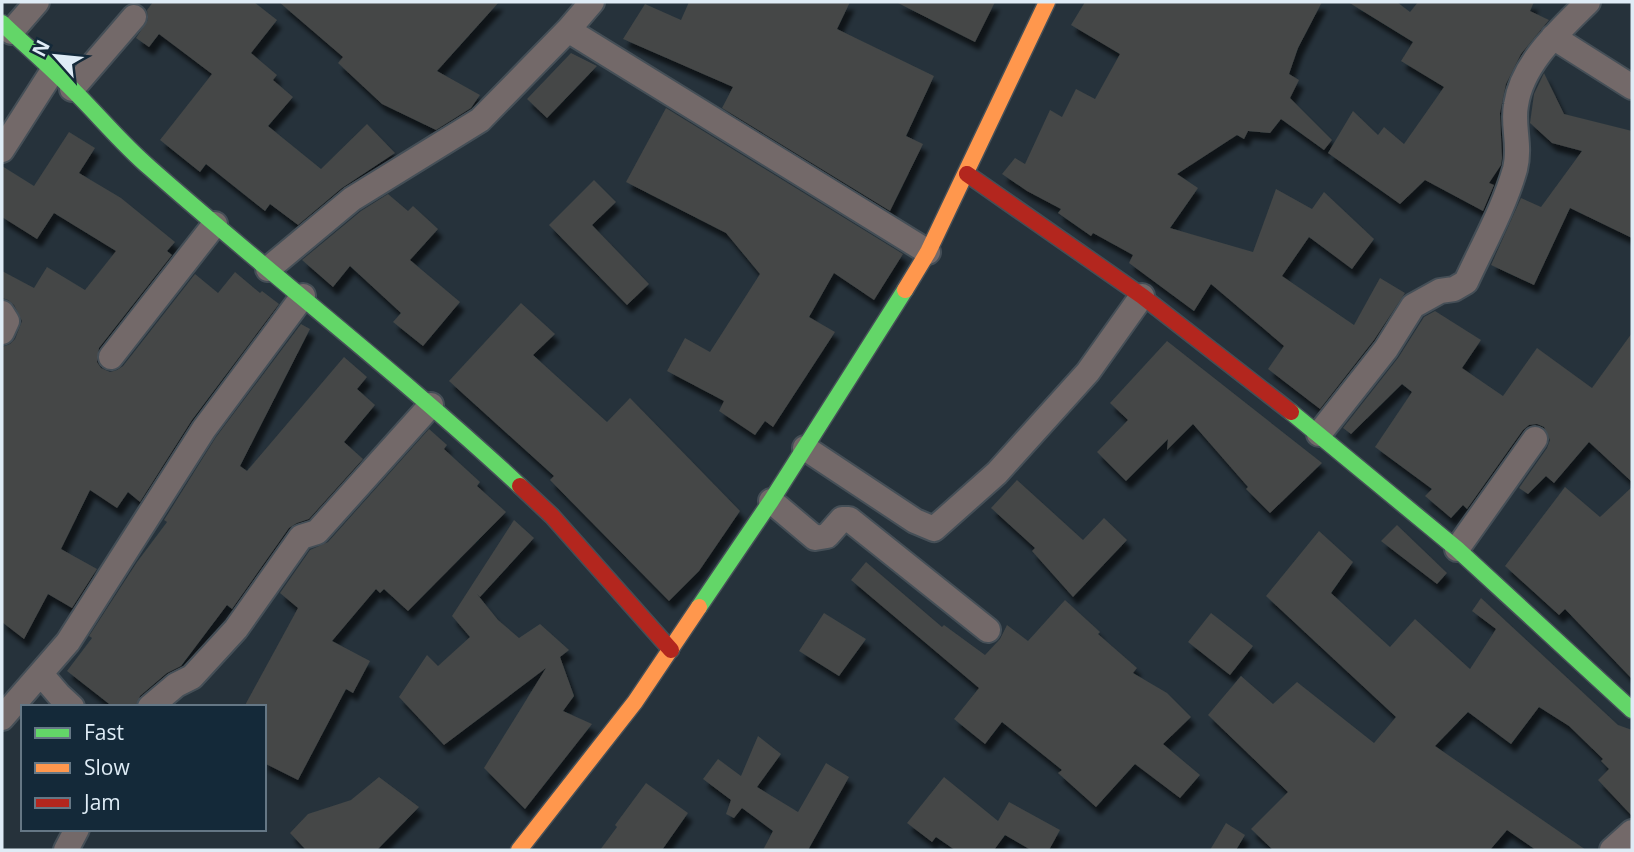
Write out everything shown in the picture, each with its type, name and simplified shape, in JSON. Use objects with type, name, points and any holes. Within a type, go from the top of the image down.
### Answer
[{"type":"street","points":[[37,2],[6,27],[72,89],[146,166],[431,404],[552,516],[671,650]]},
{"type":"street","points":[[268,269],[352,199],[480,120],[592,2]]},
{"type":"street","points":[[519,850],[635,702],[671,650],[771,501],[928,252],[1047,2]]},
{"type":"street","points":[[1319,434],[1386,349],[1413,306],[1440,291],[1454,289],[1466,282],[1506,196],[1516,166],[1518,143],[1515,106],[1522,85],[1536,58],[1588,2]]},
{"type":"street","points":[[72,89],[134,17]]},
{"type":"street","points":[[568,30],[928,252]]},
{"type":"street","points":[[1553,37],[1632,87]]},
{"type":"street","points":[[2,150],[52,72]]},
{"type":"street","points":[[967,174],[1142,296],[1319,434],[1457,549],[1632,710]]},
{"type":"street","points":[[111,357],[215,224]]},
{"type":"street","points":[[2,718],[68,642],[204,429],[303,296]]},
{"type":"street","points":[[805,448],[915,521],[934,529],[997,473],[1088,372],[1142,296]]},
{"type":"street","points":[[2,313],[7,321],[2,332]]},
{"type":"street","points":[[152,705],[176,685],[192,677],[236,629],[301,537],[317,532],[431,404]]},
{"type":"street","points":[[1457,549],[1535,439]]},
{"type":"street","points":[[771,501],[815,538],[827,536],[842,519],[849,519],[988,630]]},
{"type":"street","points":[[41,674],[70,705]]},
{"type":"street","points":[[66,850],[76,831]]},
{"type":"street","points":[[1612,850],[1632,832]]},
{"type":"building","points":[[153,2],[254,2],[277,20],[251,53],[277,75],[273,80],[293,97],[268,126],[321,169],[367,124],[395,153],[342,188],[298,225],[270,204],[265,211],[206,164],[200,172],[160,140],[212,74],[159,34],[149,47],[136,38],[148,20],[147,10]]},
{"type":"building","points":[[279,2],[499,2],[437,71],[480,95],[471,108],[436,130],[382,104],[338,63],[343,57]]},
{"type":"building","points":[[689,2],[850,2],[837,29],[934,76],[906,136],[923,144],[890,211],[722,108],[733,87],[623,39],[645,4],[681,20]]},
{"type":"building","points":[[896,2],[995,2],[975,42]]},
{"type":"building","points":[[1085,2],[1322,2],[1298,48],[1289,74],[1299,80],[1290,98],[1332,140],[1324,150],[1281,119],[1270,133],[1248,131],[1244,139],[1237,135],[1177,174],[1198,188],[1170,228],[1253,252],[1276,189],[1312,209],[1324,192],[1374,239],[1352,269],[1309,237],[1282,276],[1354,325],[1380,278],[1405,293],[1374,340],[1320,409],[1268,369],[1284,346],[1211,284],[1194,311],[1129,263],[1133,255],[1093,233],[1091,236],[1058,213],[1061,209],[1002,174],[1015,158],[1025,164],[1050,110],[1062,117],[1076,89],[1095,99],[1120,54],[1071,25]]},
{"type":"building","points":[[1348,2],[1397,2],[1410,12],[1418,2],[1534,2],[1530,11],[1549,20],[1521,54],[1506,84],[1500,113],[1501,165],[1489,183],[1494,185],[1483,211],[1425,180],[1400,204],[1328,153],[1353,111],[1378,135],[1384,127],[1404,144],[1444,87],[1401,61],[1413,42]]},
{"type":"building","points":[[571,53],[597,66],[547,118],[527,99]]},
{"type":"building","points":[[1544,73],[1564,114],[1632,131],[1632,238],[1570,208],[1534,285],[1491,265],[1521,198],[1541,207],[1582,151],[1552,143],[1530,123],[1534,94]]},
{"type":"building","points":[[666,108],[903,254],[874,300],[834,273],[809,317],[835,332],[773,427],[765,421],[755,435],[719,411],[724,401],[667,371],[685,338],[710,352],[760,274],[726,233],[626,182]]},
{"type":"building","points":[[69,132],[95,148],[79,173],[121,198],[175,242],[167,251],[172,255],[99,348],[97,362],[101,368],[110,372],[123,366],[195,274],[218,293],[235,272],[260,293],[262,291],[279,304],[192,420],[140,502],[128,492],[117,508],[90,490],[61,549],[97,569],[72,608],[48,594],[24,639],[2,622],[2,347],[15,339],[22,321],[14,305],[2,298],[2,271],[34,288],[47,267],[85,290],[116,251],[54,213],[37,239],[2,217],[2,166],[34,186]]},
{"type":"building","points":[[594,180],[616,202],[592,225],[649,284],[627,305],[549,225]]},
{"type":"building","points":[[388,194],[408,211],[413,206],[438,229],[410,260],[460,302],[423,346],[393,322],[401,313],[350,266],[333,287],[302,260],[361,211]]},
{"type":"building","points":[[521,303],[555,334],[533,355],[607,422],[630,398],[740,511],[699,571],[669,601],[550,480],[554,476],[449,381]]},
{"type":"building","points":[[1435,311],[1481,340],[1462,368],[1503,396],[1537,348],[1592,388],[1632,333],[1632,482],[1589,442],[1554,483],[1546,476],[1528,494],[1519,488],[1550,440],[1544,427],[1529,425],[1467,509],[1463,505],[1451,518],[1425,496],[1432,489],[1375,447],[1412,392],[1402,384],[1351,434],[1343,428],[1398,358],[1424,317]]},
{"type":"building","points":[[301,324],[310,329],[240,466],[247,471],[344,357],[367,377],[357,389],[375,405],[344,442],[363,459],[309,519],[289,528],[232,609],[227,605],[181,666],[167,673],[140,696],[137,705],[110,705],[67,671],[92,638],[89,636],[137,562],[167,522],[164,520],[216,437]]},
{"type":"building","points":[[1167,341],[1322,463],[1270,513],[1246,489],[1248,487],[1193,424],[1167,450],[1168,439],[1126,481],[1097,452],[1128,420],[1110,403]]},
{"type":"building","points":[[429,429],[447,445],[444,449],[480,482],[477,486],[506,512],[408,611],[384,589],[380,593],[376,589],[332,641],[370,661],[353,693],[346,689],[298,780],[266,764],[266,705],[245,705],[298,608],[280,593],[310,550],[328,542]]},
{"type":"building","points":[[1017,480],[1083,540],[1104,518],[1127,540],[1073,597],[1032,551],[1035,548],[991,508]]},
{"type":"building","points":[[1565,487],[1600,517],[1632,487],[1632,679],[1565,609],[1559,615],[1505,566]]},
{"type":"building","points":[[514,520],[534,538],[480,597],[477,594],[498,620],[519,638],[540,624],[569,650],[560,657],[574,696],[563,711],[592,724],[525,809],[484,768],[546,668],[444,745],[399,697],[427,655],[438,666],[470,637],[452,616]]},
{"type":"building","points":[[1397,525],[1447,573],[1437,584],[1381,541]]},
{"type":"building","points":[[1319,531],[1353,562],[1331,593],[1390,647],[1415,619],[1470,669],[1496,629],[1472,611],[1481,598],[1618,725],[1632,730],[1632,816],[1598,780],[1609,769],[1601,761],[1603,759],[1569,726],[1539,707],[1511,744],[1468,712],[1435,746],[1586,850],[1536,850],[1507,830],[1490,850],[1273,850],[1251,829],[1288,792],[1208,715],[1241,676],[1273,704],[1297,682],[1374,743],[1396,717],[1266,596]]},
{"type":"building","points":[[866,562],[942,627],[944,625],[985,655],[1000,639],[1007,625],[1028,641],[1065,600],[1137,668],[1133,673],[1167,693],[1191,717],[1163,744],[1200,775],[1180,798],[1135,764],[1096,807],[1058,773],[1062,770],[1002,722],[985,744],[954,719],[979,688],[851,580]]},
{"type":"building","points":[[824,613],[866,639],[839,676],[799,651]]},
{"type":"building","points":[[1211,613],[1253,646],[1230,675],[1188,642]]},
{"type":"building","points":[[758,736],[781,754],[757,787],[798,812],[826,763],[849,777],[808,850],[763,850],[773,831],[742,808],[734,818],[726,814],[731,800],[703,779],[718,759],[741,776]]},
{"type":"building","points":[[379,777],[419,807],[377,850],[306,850],[290,833],[308,814],[351,800]]},
{"type":"building","points":[[944,777],[998,821],[1009,802],[1060,830],[1049,850],[1031,850],[1005,835],[994,850],[955,850],[936,837],[932,842],[907,823]]},
{"type":"building","points":[[646,783],[688,813],[662,850],[600,850],[617,827],[615,825]]},
{"type":"building","points":[[1226,823],[1245,835],[1236,850],[1210,850]]},
{"type":"traffic: fast","points":[[2,23],[66,83],[140,159],[520,486]]},
{"type":"traffic: fast","points":[[699,607],[771,501],[905,290]]},
{"type":"traffic: fast","points":[[1291,412],[1457,549],[1632,710]]},
{"type":"traffic: slow","points":[[905,290],[928,252],[1047,2]]},
{"type":"traffic: slow","points":[[519,850],[635,702],[699,607]]},
{"type":"traffic: jam","points":[[967,174],[1142,296],[1291,412]]},
{"type":"traffic: jam","points":[[520,486],[552,516],[671,650]]}]
